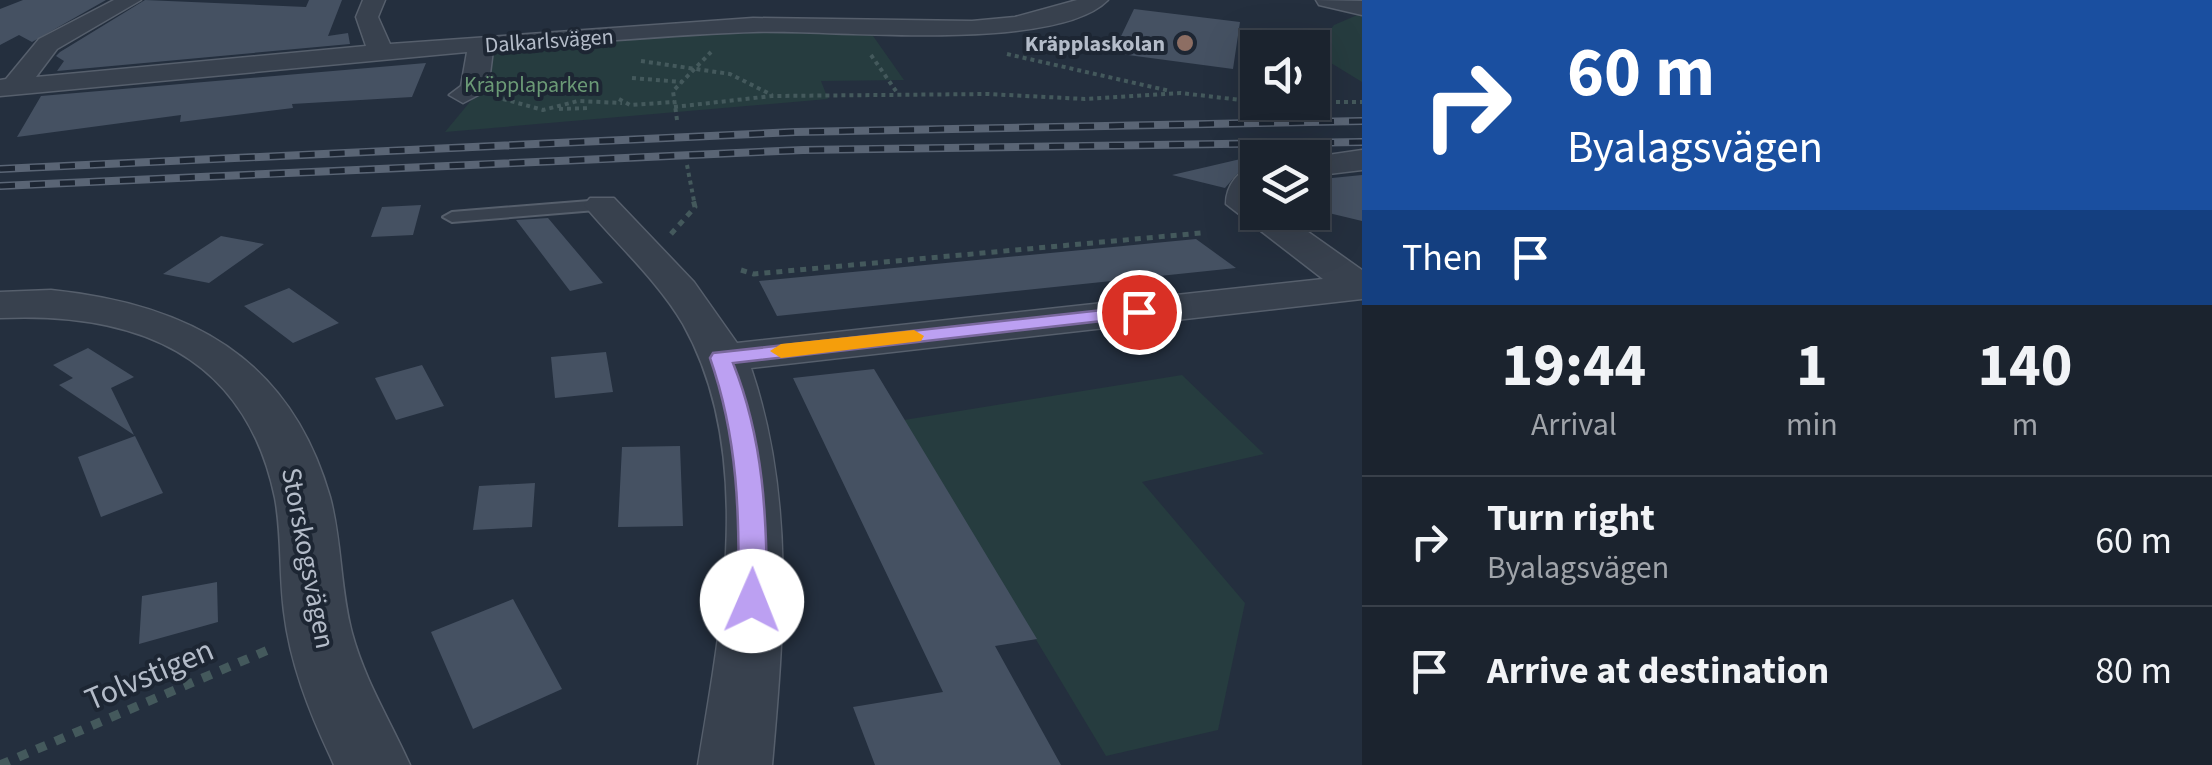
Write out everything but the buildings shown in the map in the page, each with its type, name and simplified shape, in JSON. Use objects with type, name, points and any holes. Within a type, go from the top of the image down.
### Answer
[{"type":"street","points":[[7,88],[48,44],[130,0]]},
{"type":"street","points":[[374,0],[368,17],[380,50]]},
{"type":"street","points":[[758,25],[782,0]]},
{"type":"street","name":"Dalkarlsvägen","points":[[7,88],[380,50],[758,25],[947,27],[1020,23],[1097,0]]},
{"type":"street","points":[[1327,0],[1362,8]]},
{"type":"street","points":[[463,95],[474,90],[481,45]]},
{"type":"street","points":[[1330,164],[1362,160]]},
{"type":"street","points":[[602,205],[704,322],[738,405],[754,506],[752,632],[735,765]]},
{"type":"street","points":[[1276,230],[1361,287]]},
{"type":"street","points":[[720,358],[1361,287]]},
{"type":"street","name":"Storskogsvägen","points":[[0,304],[67,302],[154,320],[182,332],[237,374],[280,430],[293,462],[313,554],[318,628],[342,702],[373,765]]},
{"type":"lane","points":[[452,217],[602,205]]},
{"type":"path","points":[[879,48],[867,49],[898,95]]},
{"type":"path","points":[[991,50],[1181,94],[1240,100]]},
{"type":"path","points":[[677,120],[673,91],[694,70],[734,76],[766,88],[772,96]]},
{"type":"path","points":[[632,78],[682,82]]},
{"type":"path","points":[[516,102],[536,109],[606,106],[620,101],[674,104],[772,96],[1085,99],[1181,94]]},
{"type":"path","points":[[557,108],[575,99],[606,106]]},
{"type":"path","points":[[1330,102],[1362,102]]},
{"type":"path","points":[[642,249],[664,241],[695,207],[687,165]]},
{"type":"path","points":[[741,270],[754,274],[1200,233]]},
{"type":"path","name":"Tolvstigen","points":[[0,764],[318,628]]},
{"type":"green space","points":[[1362,13],[1362,82],[1330,62],[1330,30]]},
{"type":"green space","name":"Kräpplaparken","points":[[729,30],[871,33],[904,80],[821,81],[828,99],[445,132],[474,97],[492,46]]},
{"type":"green space","points":[[1182,375],[1264,454],[1142,482],[1245,603],[1218,730],[1106,756],[904,420]]},
{"type":"railway","points":[[0,169],[795,132],[1362,121]]},
{"type":"railway","points":[[0,186],[803,150],[1362,142]]},
{"type":"slow traffic","points":[[781,351],[914,336]]},
{"type":"place","name":"Kräpplaskolan","points":[[1185,43]]},
{"type":"route","points":[[752,601],[754,506],[738,405],[720,358],[1139,312]]}]
